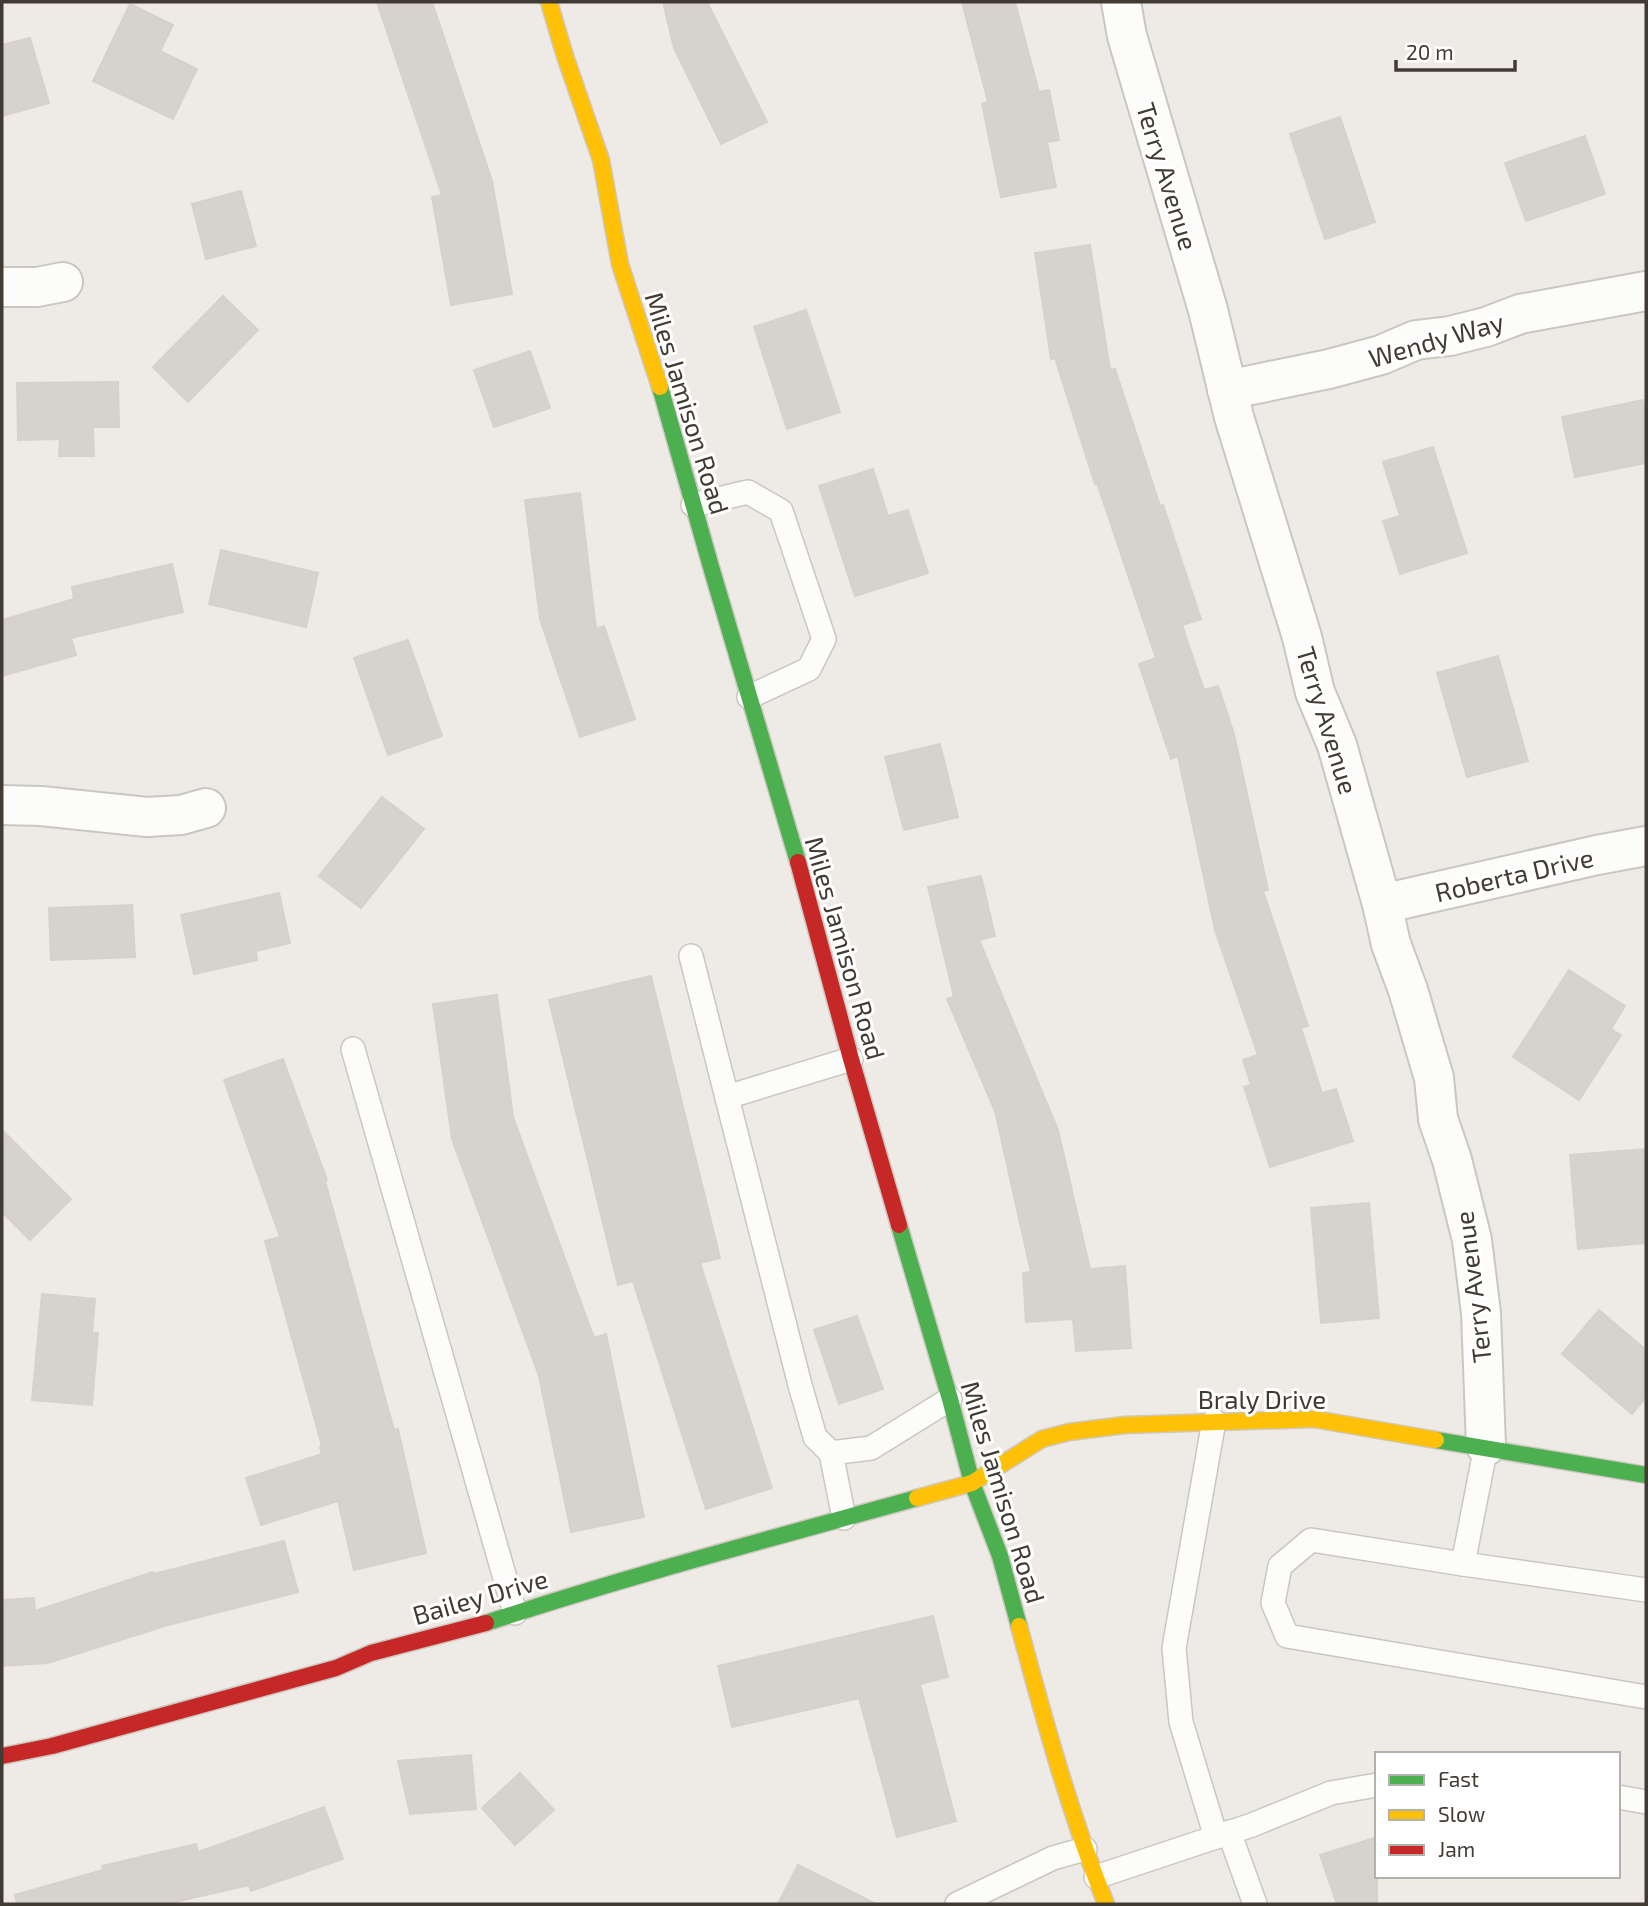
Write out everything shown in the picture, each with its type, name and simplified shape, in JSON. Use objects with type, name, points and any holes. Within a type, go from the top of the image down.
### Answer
[{"type":"main road","name":"Miles Jamison Road","points":[[550,2],[565,56],[601,160],[620,264],[654,363],[799,866],[972,1483],[1000,1556],[1038,1697],[1085,1849],[1106,1904]]},
{"type":"main road","name":"Braly Drive","points":[[972,1483],[1042,1439],[1069,1432],[1125,1425],[1314,1419],[1646,1475]]},
{"type":"main road","name":"Bailey Drive","points":[[2,1756],[52,1746],[323,1671],[370,1653],[480,1625],[577,1593],[972,1483]]},
{"type":"street","name":"Terry Avenue","points":[[1121,2],[1127,36],[1208,310],[1234,417],[1302,636],[1315,692],[1337,745],[1391,944],[1408,990],[1434,1078],[1438,1119],[1452,1160],[1472,1240],[1481,1313],[1486,1446]]},
{"type":"street","points":[[2,288],[37,287],[63,282]]},
{"type":"street","name":"Wendy Way","points":[[1227,390],[1329,369],[1381,355],[1416,340],[1486,327],[1520,314],[1646,291]]},
{"type":"street","points":[[2,805],[41,806],[147,817],[181,815],[206,808]]},
{"type":"street","name":"Roberta Drive","points":[[1382,904],[1646,846]]},
{"type":"lane","points":[[694,505],[748,492],[781,511],[824,639],[809,669],[749,697]]},
{"type":"lane","points":[[691,956],[800,1385],[815,1437],[831,1453],[844,1518]]},
{"type":"lane","points":[[353,1049],[515,1613]]},
{"type":"lane","points":[[727,1097],[851,1059]]},
{"type":"lane","points":[[831,1453],[872,1448],[950,1399]]},
{"type":"lane","points":[[1214,1421],[1174,1648],[1181,1722],[1223,1835],[1255,1904]]},
{"type":"lane","points":[[1463,1564],[1486,1446]]},
{"type":"lane","points":[[1646,1590],[1311,1540],[1280,1566],[1273,1603],[1287,1636],[1646,1697]]},
{"type":"lane","points":[[1096,1877],[1223,1835],[1331,1793],[1375,1785]]},
{"type":"lane","points":[[1620,1797],[1646,1802]]},
{"type":"lane","points":[[957,1904],[1053,1858],[1085,1849]]},
{"type":"building","points":[[377,2],[432,2],[492,181],[512,294],[451,305],[432,197],[442,195]]},
{"type":"building","points":[[663,2],[707,2],[767,122],[721,144],[674,48]]},
{"type":"building","points":[[962,2],[1015,2],[1039,92],[1049,90],[1059,140],[1047,142],[1056,187],[1001,197],[982,104],[988,102]]},
{"type":"building","points":[[130,4],[173,25],[160,51],[197,69],[173,119],[93,81]]},
{"type":"building","points":[[30,38],[49,103],[2,116],[2,45]]},
{"type":"building","points":[[1340,117],[1375,222],[1325,239],[1290,134]]},
{"type":"building","points":[[1585,136],[1605,194],[1526,221],[1505,163]]},
{"type":"building","points":[[241,191],[256,246],[206,259],[192,204]]},
{"type":"building","points":[[1090,245],[1110,370],[1115,369],[1201,619],[1182,625],[1204,690],[1218,686],[1234,734],[1268,890],[1263,891],[1308,1026],[1301,1028],[1322,1093],[1336,1089],[1353,1141],[1270,1167],[1244,1087],[1251,1085],[1243,1060],[1258,1055],[1215,930],[1178,756],[1171,759],[1139,664],[1156,658],[1097,483],[1095,484],[1055,358],[1051,359],[1035,253]]},
{"type":"building","points":[[223,296],[258,330],[188,402],[153,367]]},
{"type":"building","points":[[806,310],[840,412],[787,429],[754,327]]},
{"type":"building","points":[[530,351],[550,408],[494,427],[474,370]]},
{"type":"building","points":[[118,382],[119,427],[93,427],[94,456],[59,456],[60,439],[18,440],[17,383]]},
{"type":"building","points":[[1643,400],[1646,417],[1646,463],[1575,477],[1562,417]]},
{"type":"building","points":[[1433,447],[1467,553],[1400,574],[1383,521],[1400,516],[1383,462]]},
{"type":"building","points":[[873,469],[888,516],[908,510],[928,573],[855,596],[819,486]]},
{"type":"building","points":[[580,493],[596,629],[604,626],[635,719],[580,737],[540,619],[525,500]]},
{"type":"building","points":[[221,550],[318,573],[306,627],[209,604]]},
{"type":"building","points":[[172,564],[183,612],[71,638],[76,655],[2,676],[2,620],[74,599],[72,587]]},
{"type":"building","points":[[408,640],[442,736],[388,755],[354,658]]},
{"type":"building","points":[[1498,656],[1528,761],[1467,777],[1437,673]]},
{"type":"building","points":[[940,744],[958,817],[904,830],[885,757]]},
{"type":"building","points":[[382,797],[424,829],[361,908],[319,876]]},
{"type":"building","points":[[981,876],[995,936],[979,940],[1058,1130],[1090,1269],[1125,1266],[1131,1348],[1076,1351],[1073,1319],[1026,1322],[1023,1273],[1031,1272],[995,1111],[947,999],[954,997],[928,887]]},
{"type":"building","points":[[279,893],[290,943],[256,951],[257,960],[194,974],[181,915]]},
{"type":"building","points":[[132,905],[135,957],[51,960],[49,908]]},
{"type":"building","points":[[1569,970],[1625,1006],[1611,1029],[1621,1035],[1579,1100],[1513,1057]]},
{"type":"building","points":[[651,976],[720,1258],[700,1263],[772,1488],[706,1509],[633,1281],[618,1285],[549,1000]]},
{"type":"building","points":[[497,995],[513,1117],[594,1338],[606,1334],[644,1517],[571,1532],[539,1376],[452,1139],[433,1004]]},
{"type":"building","points":[[283,1059],[327,1180],[325,1181],[394,1430],[398,1429],[426,1553],[354,1570],[338,1501],[261,1525],[246,1478],[322,1454],[265,1241],[280,1237],[224,1080]]},
{"type":"building","points":[[2,1130],[71,1199],[30,1240],[2,1212]]},
{"type":"building","points":[[1646,1149],[1646,1243],[1578,1249],[1570,1155]]},
{"type":"building","points":[[1369,1203],[1379,1318],[1321,1323],[1311,1208]]},
{"type":"building","points":[[42,1294],[95,1299],[92,1333],[98,1333],[92,1405],[32,1400]]},
{"type":"building","points":[[1599,1310],[1646,1350],[1646,1397],[1632,1414],[1562,1354]]},
{"type":"building","points":[[857,1316],[883,1389],[839,1404],[814,1330]]},
{"type":"building","points":[[284,1541],[298,1592],[168,1625],[48,1663],[2,1666],[2,1600],[34,1598],[35,1611],[153,1572],[154,1574]]},
{"type":"building","points":[[933,1616],[948,1677],[920,1684],[956,1821],[897,1837],[859,1698],[732,1727],[718,1666]]},
{"type":"building","points":[[471,1755],[476,1809],[410,1814],[398,1761]]},
{"type":"building","points":[[520,1773],[554,1810],[515,1845],[482,1808]]},
{"type":"building","points":[[324,1807],[343,1859],[251,1891],[249,1885],[166,1904],[17,1904],[15,1895],[103,1870],[102,1866],[196,1844],[198,1852]]},
{"type":"building","points":[[1375,1838],[1377,1904],[1337,1904],[1320,1855]]},
{"type":"building","points":[[798,1865],[876,1904],[778,1904]]},
{"type":"traffic: fast","points":[[660,387],[798,862]]},
{"type":"traffic: fast","points":[[899,1225],[972,1483],[1000,1556],[1019,1626]]},
{"type":"traffic: fast","points":[[1436,1440],[1646,1475]]},
{"type":"traffic: fast","points":[[486,1623],[647,1573],[917,1498]]},
{"type":"traffic: slow","points":[[549,2],[601,160],[620,264],[660,387]]},
{"type":"traffic: slow","points":[[917,1498],[972,1483],[1042,1439],[1069,1432],[1125,1425],[1314,1419],[1436,1440]]},
{"type":"traffic: slow","points":[[1019,1626],[1069,1801],[1106,1904]]},
{"type":"traffic: jam","points":[[798,862],[899,1225]]},
{"type":"traffic: jam","points":[[2,1756],[52,1746],[336,1668],[371,1653],[486,1623]]}]
